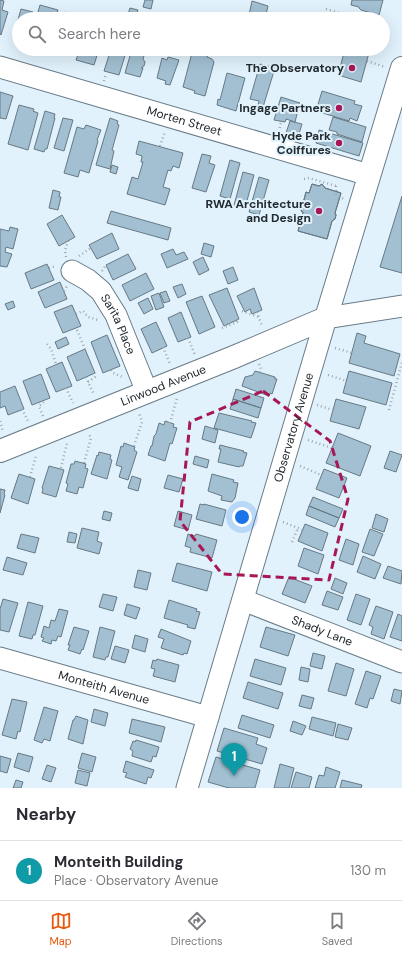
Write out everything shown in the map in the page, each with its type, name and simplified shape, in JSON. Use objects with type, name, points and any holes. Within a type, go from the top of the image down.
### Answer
[{"type":"main road","name":"Observatory Avenue","points":[[326,318],[369,174],[394,67]]},
{"type":"main road","name":"Linwood Avenue","points":[[2,443],[147,392],[326,318]]},
{"type":"street","name":"Morten Street","points":[[0,67],[369,174]]},
{"type":"street","name":"Sarita Place","points":[[72,263],[101,292],[116,315],[147,392]]},
{"type":"street","points":[[326,318],[402,306]]},
{"type":"street","name":"Observatory Avenue","points":[[187,788],[326,318]]},
{"type":"street","name":"Shady Lane","points":[[243,600],[402,662]]},
{"type":"street","name":"Monteith Avenue","points":[[0,658],[208,717]]},
{"type":"path","points":[[326,9],[336,12]]},
{"type":"path","points":[[367,61],[394,67]]},
{"type":"path","points":[[252,114],[254,108],[264,107]]},
{"type":"path","points":[[278,136],[281,122]]},
{"type":"path","points":[[304,179],[309,178],[336,186]]},
{"type":"path","points":[[338,182],[336,186],[336,195],[346,200]]},
{"type":"path","points":[[68,241],[65,251],[72,263],[91,248]]},
{"type":"path","points":[[76,314],[83,311],[88,317],[98,320]]},
{"type":"path","points":[[242,311],[258,317]]},
{"type":"path","points":[[257,312],[263,328]]},
{"type":"path","points":[[222,328],[237,322],[236,320]]},
{"type":"path","points":[[77,330],[84,349]]},
{"type":"path","points":[[188,338],[196,356]]},
{"type":"path","points":[[47,344],[51,349],[56,364]]},
{"type":"path","points":[[163,347],[171,366]]},
{"type":"path","points":[[335,348],[352,353]]},
{"type":"path","points":[[389,410],[402,362]]},
{"type":"path","points":[[259,364],[261,369],[260,372]]},
{"type":"path","points":[[88,382],[95,378],[95,373]]},
{"type":"path","points":[[328,375],[346,381]]},
{"type":"path","points":[[66,388],[74,405]]},
{"type":"path","points":[[170,423],[177,398]]},
{"type":"path","points":[[22,409],[29,424]]},
{"type":"path","points":[[134,446],[142,422],[139,414]]},
{"type":"path","points":[[0,421],[2,443]]},
{"type":"path","points":[[84,463],[91,438],[89,434]]},
{"type":"path","points":[[292,434],[332,448]]},
{"type":"path","points":[[61,468],[67,443]]},
{"type":"path","points":[[30,477],[36,456]]},
{"type":"path","points":[[283,462],[321,475]]},
{"type":"path","points":[[283,522],[303,530]]},
{"type":"path","points":[[292,542],[298,528]]},
{"type":"highlighted area","points":[[263,391],[330,441],[348,499],[329,580],[222,574],[180,521],[190,422]]},
{"type":"building","points":[[0,0],[4,1],[2,10],[8,12],[1,35],[0,34]]},
{"type":"building","points":[[145,0],[153,0],[151,9],[143,7]]},
{"type":"building","points":[[352,0],[383,0],[380,12],[368,12],[351,5]]},
{"type":"building","points":[[252,1],[268,6],[267,12],[250,12]]},
{"type":"building","points":[[40,5],[58,10],[57,12],[38,12]]},
{"type":"building","points":[[130,8],[138,10],[137,12],[129,12]]},
{"type":"building","points":[[21,9],[33,12],[20,12]]},
{"type":"building","points":[[77,56],[97,56],[94,65],[76,60]]},
{"type":"building","points":[[109,56],[125,56],[119,75],[104,71]]},
{"type":"building","points":[[130,56],[144,56],[143,59],[145,62],[144,66],[141,68],[143,68],[140,77],[125,73]]},
{"type":"building","points":[[191,56],[207,56],[212,59],[214,62],[205,96],[194,93],[195,91],[183,87]]},
{"type":"building","name":"The Observatory","points":[[343,56],[368,56],[361,82],[338,75]]},
{"type":"building","points":[[168,57],[179,60],[170,85],[165,84],[166,81],[157,78],[162,58],[167,60]]},
{"type":"building","points":[[260,64],[275,68],[263,107],[258,105],[259,101],[250,99]]},
{"type":"building","points":[[227,73],[245,78],[236,111],[217,105],[218,99],[220,100]]},
{"type":"building","name":"Ingage Partners","points":[[322,91],[355,101],[354,104],[362,106],[357,121],[350,118],[349,121],[316,111]]},
{"type":"building","points":[[0,92],[13,96],[6,119],[0,118]]},
{"type":"building","points":[[281,97],[300,103],[295,122],[286,119],[285,122],[274,120]]},
{"type":"building","points":[[19,105],[34,109],[33,111],[38,113],[28,150],[8,144]]},
{"type":"building","points":[[45,111],[55,114],[55,118],[47,149],[45,149],[44,152],[34,149]]},
{"type":"building","points":[[333,117],[366,127],[362,142],[329,130]]},
{"type":"building","points":[[63,118],[73,120],[64,151],[54,148]]},
{"type":"building","points":[[110,118],[118,121],[117,124],[119,125],[112,150],[114,151],[110,169],[96,165]]},
{"type":"building","points":[[290,121],[302,124],[298,137],[286,133]]},
{"type":"building","points":[[86,125],[101,130],[89,173],[80,170],[78,177],[64,173],[77,127],[84,129]]},
{"type":"building","name":"Hyde Park Coiffures","points":[[319,130],[363,143],[359,156],[316,143]]},
{"type":"building","points":[[139,141],[183,153],[179,168],[173,166],[171,171],[168,170],[163,187],[170,189],[165,205],[127,194],[132,177],[138,179],[143,162],[141,162],[142,156],[136,154]]},
{"type":"building","points":[[202,154],[211,156],[209,163],[215,165],[206,192],[192,188]]},
{"type":"building","points":[[230,160],[240,163],[230,199],[220,196]]},
{"type":"building","points":[[112,165],[118,167],[116,174],[110,172]]},
{"type":"building","points":[[243,172],[254,175],[245,208],[234,205]]},
{"type":"building","points":[[259,177],[269,180],[259,215],[249,212]]},
{"type":"building","name":"RWA Architecture and Design","points":[[312,184],[319,186],[322,184],[325,188],[341,193],[335,213],[335,219],[332,221],[327,239],[298,231],[306,192],[309,193]]},
{"type":"building","name":"RWA Architecture and Design","points":[[312,184],[319,186],[322,184],[325,188],[341,193],[335,213],[335,219],[332,221],[327,239],[298,231],[306,192],[309,193]]},
{"type":"building","points":[[53,190],[60,192],[59,197],[61,197],[58,210],[49,208]]},
{"type":"building","points":[[402,196],[402,273],[380,267]]},
{"type":"building","points":[[111,211],[171,228],[168,240],[107,223]]},
{"type":"building","points":[[62,215],[75,237],[59,246],[47,224]]},
{"type":"building","points":[[10,227],[18,229],[13,249],[6,247],[5,252],[12,254],[7,267],[0,266],[0,229],[9,231]]},
{"type":"building","points":[[112,233],[119,249],[97,259],[89,245]]},
{"type":"building","points":[[204,243],[214,246],[211,257],[201,254]]},
{"type":"building","points":[[173,249],[176,255],[184,252],[188,259],[167,268],[161,254]]},
{"type":"building","points":[[128,254],[136,269],[113,280],[106,265]]},
{"type":"building","points":[[203,257],[209,270],[199,275],[193,262]]},
{"type":"building","points":[[47,264],[54,280],[31,289],[25,273]]},
{"type":"building","points":[[233,267],[238,280],[228,284],[223,271]]},
{"type":"building","points":[[146,273],[154,289],[130,301],[122,285]]},
{"type":"building","points":[[60,282],[67,299],[45,308],[38,292]]},
{"type":"building","points":[[182,284],[186,294],[178,298],[173,287]]},
{"type":"building","points":[[227,288],[239,319],[224,326],[209,295]]},
{"type":"building","points":[[254,288],[262,310],[252,314],[250,309],[245,312],[237,296]]},
{"type":"building","points":[[166,291],[170,301],[164,303],[160,293]]},
{"type":"building","points":[[159,293],[164,307],[156,310],[151,296]]},
{"type":"building","points":[[202,296],[215,327],[199,334],[186,302]]},
{"type":"building","points":[[148,298],[153,309],[144,314],[138,303]]},
{"type":"building","points":[[13,301],[15,307],[8,310],[5,304]]},
{"type":"building","points":[[72,305],[81,326],[63,333],[54,312]]},
{"type":"building","points":[[181,312],[191,337],[178,342],[168,318]]},
{"type":"building","points":[[156,322],[167,346],[152,353],[141,329]]},
{"type":"building","points":[[357,333],[366,336],[364,343],[400,354],[394,376],[349,363]]},
{"type":"building","points":[[107,335],[120,366],[103,373],[91,342]]},
{"type":"building","points":[[66,337],[69,344],[58,349],[55,342]]},
{"type":"building","points":[[85,349],[95,373],[77,381],[67,357]]},
{"type":"building","points":[[62,362],[72,386],[56,392],[46,369]]},
{"type":"building","points":[[255,371],[277,379],[272,394],[270,393],[269,396],[242,386],[245,377],[253,375]]},
{"type":"building","points":[[349,371],[392,383],[386,405],[343,393]]},
{"type":"building","points":[[41,374],[50,398],[32,405],[23,381]]},
{"type":"building","points":[[15,386],[24,409],[8,415],[5,406],[0,408],[0,392]]},
{"type":"building","points":[[236,389],[264,398],[261,408],[233,399]]},
{"type":"building","points":[[233,399],[261,408],[258,418],[230,409]]},
{"type":"building","points":[[336,399],[366,407],[359,429],[330,421]]},
{"type":"building","points":[[219,413],[256,423],[251,438],[214,428]]},
{"type":"building","points":[[165,421],[174,424],[173,427],[177,428],[172,444],[170,443],[165,461],[148,455],[159,423],[164,425]]},
{"type":"building","points":[[205,426],[218,430],[215,443],[202,439]]},
{"type":"building","points":[[338,433],[371,446],[360,476],[326,463]]},
{"type":"building","points":[[124,443],[135,447],[134,450],[137,452],[128,480],[119,477],[122,467],[116,465],[121,446],[123,447]]},
{"type":"building","points":[[220,445],[247,453],[243,466],[239,467],[218,462],[221,449],[219,449]]},
{"type":"building","points":[[390,451],[402,455],[396,472],[384,468]]},
{"type":"building","points":[[99,452],[111,455],[110,459],[112,460],[107,479],[91,474]]},
{"type":"building","points":[[195,456],[209,460],[207,468],[193,464]]},
{"type":"building","points":[[75,461],[86,464],[85,468],[88,469],[83,488],[79,487],[77,494],[66,491],[68,484],[66,483],[71,464],[74,464]]},
{"type":"building","points":[[49,466],[64,470],[56,497],[42,493],[42,488]]},
{"type":"building","points":[[324,469],[347,478],[339,498],[316,489]]},
{"type":"building","points":[[19,474],[35,479],[28,504],[11,498]]},
{"type":"building","points":[[212,474],[234,480],[233,482],[238,483],[235,498],[232,502],[221,500],[222,496],[208,491]]},
{"type":"building","points":[[168,475],[183,479],[179,492],[164,488]]},
{"type":"building","points":[[132,476],[141,479],[138,491],[128,488]]},
{"type":"building","points":[[0,489],[5,490],[5,495],[0,513]]},
{"type":"building","points":[[313,497],[343,509],[339,518],[309,506]]},
{"type":"building","points":[[200,504],[226,510],[222,526],[196,519]]},
{"type":"building","points":[[309,506],[339,518],[335,527],[306,515]]},
{"type":"building","points":[[104,511],[112,513],[110,521],[102,519]]},
{"type":"building","points":[[178,511],[192,515],[188,530],[174,526]]},
{"type":"building","points":[[376,514],[388,519],[384,532],[372,528]]},
{"type":"building","points":[[305,524],[328,533],[322,551],[298,541]]},
{"type":"building","points":[[82,528],[99,532],[97,541],[102,543],[99,554],[77,548]]},
{"type":"building","points":[[370,529],[383,534],[374,556],[362,552]]},
{"type":"building","points":[[69,532],[77,534],[75,543],[67,542]]},
{"type":"building","points":[[21,534],[39,538],[35,553],[17,548]]},
{"type":"building","points":[[188,534],[195,536],[196,534],[217,540],[212,558],[190,552],[191,548],[185,546]]},
{"type":"building","points":[[346,539],[359,544],[353,565],[339,560]]},
{"type":"building","points":[[304,548],[324,555],[318,574],[298,566]]},
{"type":"building","points":[[363,556],[381,564],[375,579],[357,572]]},
{"type":"building","points":[[7,557],[27,563],[23,575],[3,570]]},
{"type":"building","points":[[177,563],[212,572],[207,591],[172,581]]},
{"type":"building","points":[[388,566],[402,571],[401,584],[383,578]]},
{"type":"building","points":[[138,570],[151,573],[147,590],[134,587]]},
{"type":"building","points":[[289,577],[312,586],[305,603],[282,594]]},
{"type":"building","points":[[335,578],[347,583],[343,594],[331,589]]},
{"type":"building","points":[[327,591],[343,597],[338,610],[322,605]]},
{"type":"building","points":[[103,594],[117,597],[113,611],[99,607]]},
{"type":"building","points":[[356,594],[370,599],[361,625],[347,620]]},
{"type":"building","points":[[3,599],[18,603],[9,632],[0,630],[0,609]]},
{"type":"building","points":[[169,600],[197,609],[196,611],[200,612],[195,629],[187,627],[188,625],[164,618]]},
{"type":"building","points":[[28,602],[43,606],[35,635],[33,635],[32,639],[19,636]]},
{"type":"building","points":[[127,604],[140,608],[136,619],[124,615]]},
{"type":"building","points":[[376,606],[393,612],[384,639],[371,634],[373,627],[369,625]]},
{"type":"building","points":[[59,609],[68,611],[61,637],[58,636],[56,641],[52,640],[51,644],[42,641],[44,638],[41,637],[44,626],[49,628],[51,620],[55,621]]},
{"type":"building","points":[[398,614],[402,616],[402,641],[390,637]]},
{"type":"building","points":[[74,627],[89,631],[83,650],[82,649],[80,654],[68,650],[70,645],[68,645]]},
{"type":"building","points":[[100,627],[115,631],[108,657],[106,657],[105,660],[93,657]]},
{"type":"building","points":[[266,627],[295,635],[288,656],[260,647]]},
{"type":"building","points":[[161,629],[191,641],[187,654],[184,653],[183,655],[161,648],[164,639],[158,637]]},
{"type":"building","points":[[135,635],[148,639],[145,652],[132,648]]},
{"type":"building","points":[[115,646],[129,650],[125,663],[111,659]]},
{"type":"building","points":[[313,653],[325,656],[322,669],[310,666]]},
{"type":"building","points":[[157,659],[179,665],[175,682],[153,676],[155,669],[151,668],[153,660],[156,661]]},
{"type":"building","points":[[255,659],[286,668],[281,685],[250,676]]},
{"type":"building","points":[[336,663],[354,669],[346,696],[328,691]]},
{"type":"building","points":[[301,667],[310,669],[308,682],[299,680]]},
{"type":"building","points":[[366,671],[381,676],[373,699],[370,698],[367,708],[355,704]]},
{"type":"building","points":[[248,682],[283,693],[278,709],[243,698]]},
{"type":"building","points":[[394,689],[402,691],[400,704],[391,701]]},
{"type":"building","points":[[302,695],[314,698],[311,709],[299,706]]},
{"type":"building","points":[[12,699],[27,702],[20,732],[18,731],[16,739],[2,735]]},
{"type":"building","points":[[44,707],[58,711],[50,741],[44,739],[42,743],[34,740]]},
{"type":"building","points":[[94,709],[108,713],[105,726],[91,722]]},
{"type":"building","points":[[242,715],[274,725],[270,738],[238,728]]},
{"type":"building","points":[[76,716],[88,720],[83,744],[68,739],[73,720]]},
{"type":"building","points":[[312,717],[336,723],[333,736],[309,729]]},
{"type":"building","points":[[132,719],[165,727],[161,742],[129,733]]},
{"type":"building","points":[[293,721],[306,726],[302,735],[290,731]]},
{"type":"building","points":[[338,724],[352,728],[348,740],[335,737]]},
{"type":"building","points":[[224,728],[258,738],[256,744],[267,748],[262,764],[217,751]]},
{"type":"building","points":[[136,740],[159,747],[156,757],[153,756],[151,762],[132,756],[133,751],[130,749],[133,741],[135,742]]},
{"type":"building","points":[[18,753],[33,757],[29,772],[14,767]]},
{"type":"building","points":[[82,753],[96,757],[92,772],[78,768]]},
{"type":"building","points":[[0,756],[11,759],[7,773],[0,771]]},
{"type":"building","points":[[216,757],[260,770],[255,788],[229,788],[208,782]]},
{"type":"building","points":[[126,761],[154,770],[151,778],[148,777],[146,784],[125,777],[127,773],[123,772]]},
{"type":"building","points":[[280,764],[294,768],[289,788],[274,788]]},
{"type":"building","points":[[47,765],[56,768],[51,782],[42,779]]},
{"type":"building","points":[[326,767],[340,772],[335,788],[315,788],[319,775],[324,776]]},
{"type":"building","points":[[78,770],[90,773],[87,786],[75,783]]},
{"type":"building","points":[[296,772],[312,777],[309,788],[291,788]]},
{"type":"building","points":[[16,780],[23,782],[21,788],[13,788]]},
{"type":"building","points":[[342,780],[362,785],[361,788],[340,788]]},
{"type":"place","name":"The Observatory","points":[[352,68]]},
{"type":"place","name":"Ingage Partners","points":[[339,108]]},
{"type":"place","name":"Hyde Park Coiffures","points":[[339,143]]},
{"type":"place","name":"RWA Architecture and Design","points":[[319,211]]},
{"type":"place","name":"Monteith Building","points":[[234,776]]}]
